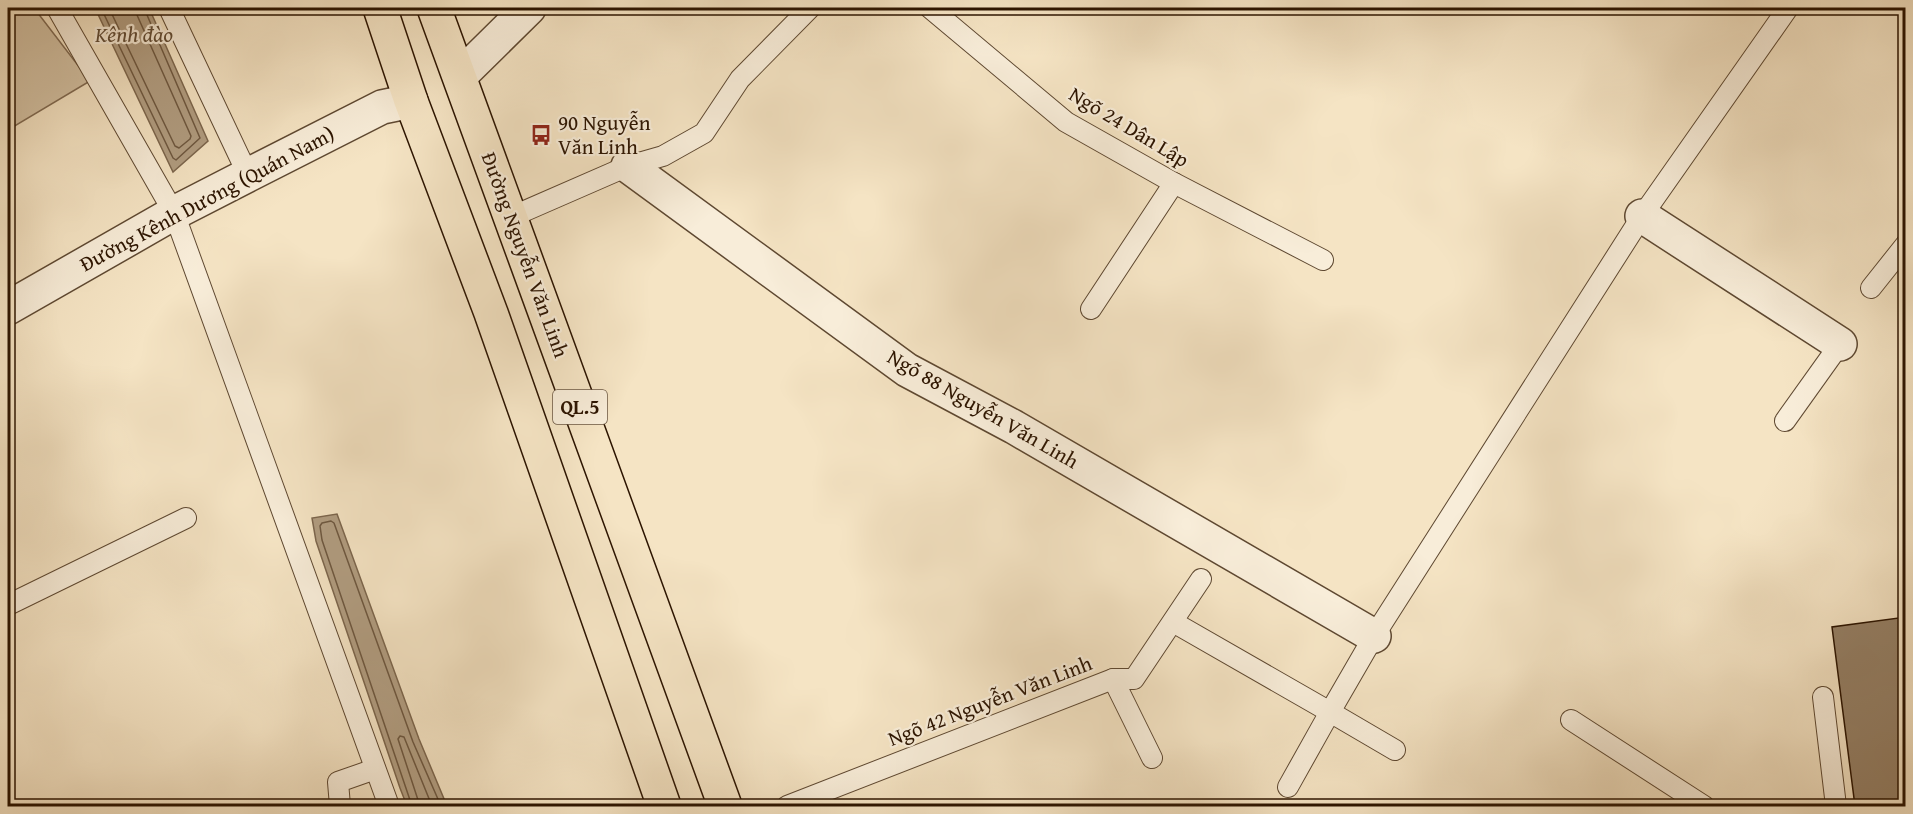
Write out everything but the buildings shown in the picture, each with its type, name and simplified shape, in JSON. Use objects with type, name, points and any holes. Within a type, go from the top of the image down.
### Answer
[{"type":"highway","name":"QL.5","points":[[380,8],[411,101],[491,313],[664,807]]},
{"type":"highway","name":"Đường Nguyễn Văn Linh","points":[[434,8],[724,807]]},
{"type":"street","points":[[460,76],[529,8]]},
{"type":"street","name":"Đường Kênh Dương (Quán Nam)","points":[[8,308],[174,213],[382,107],[411,101]]},
{"type":"street","name":"Ngõ 88 Nguyễn Văn Linh","points":[[628,166],[908,370],[1014,427],[1374,636]]},
{"type":"street","points":[[1642,216],[1840,344]]},
{"type":"lane","points":[[57,8],[174,213],[389,807]]},
{"type":"lane","points":[[169,8],[248,175]]},
{"type":"lane","points":[[511,217],[628,166],[663,156],[704,133],[740,79],[810,8]]},
{"type":"lane","name":"Ngõ 24 Dân Lập","points":[[930,8],[1066,122],[1174,183],[1323,260]]},
{"type":"lane","points":[[1288,787],[1374,636],[1642,216],[1788,8]]},
{"type":"lane","points":[[1091,309],[1174,183]]},
{"type":"lane","points":[[1871,288],[1905,244]]},
{"type":"lane","points":[[1785,421],[1840,344]]},
{"type":"lane","points":[[8,605],[186,518]]},
{"type":"lane","name":"Ngõ 42 Nguyễn Văn Linh","points":[[787,807],[1113,679],[1134,679],[1201,579]]},
{"type":"lane","points":[[1173,622],[1395,750]]},
{"type":"lane","points":[[1113,679],[1152,758]]},
{"type":"lane","points":[[1823,698],[1836,807]]},
{"type":"lane","points":[[1571,720],[1704,807]]},
{"type":"lane","points":[[340,807],[338,782],[375,769]]},
{"type":"shaded area","points":[[8,8],[34,8],[90,81],[8,130]]},
{"type":"water","name":"Kênh đào","points":[[95,8],[149,8],[208,141],[173,172]]},
{"type":"water","points":[[337,514],[419,739],[447,806],[407,806],[400,788],[316,541],[312,518]]},
{"type":"place","name":"90 Nguyễn Văn Linh","points":[[541,135]]}]
